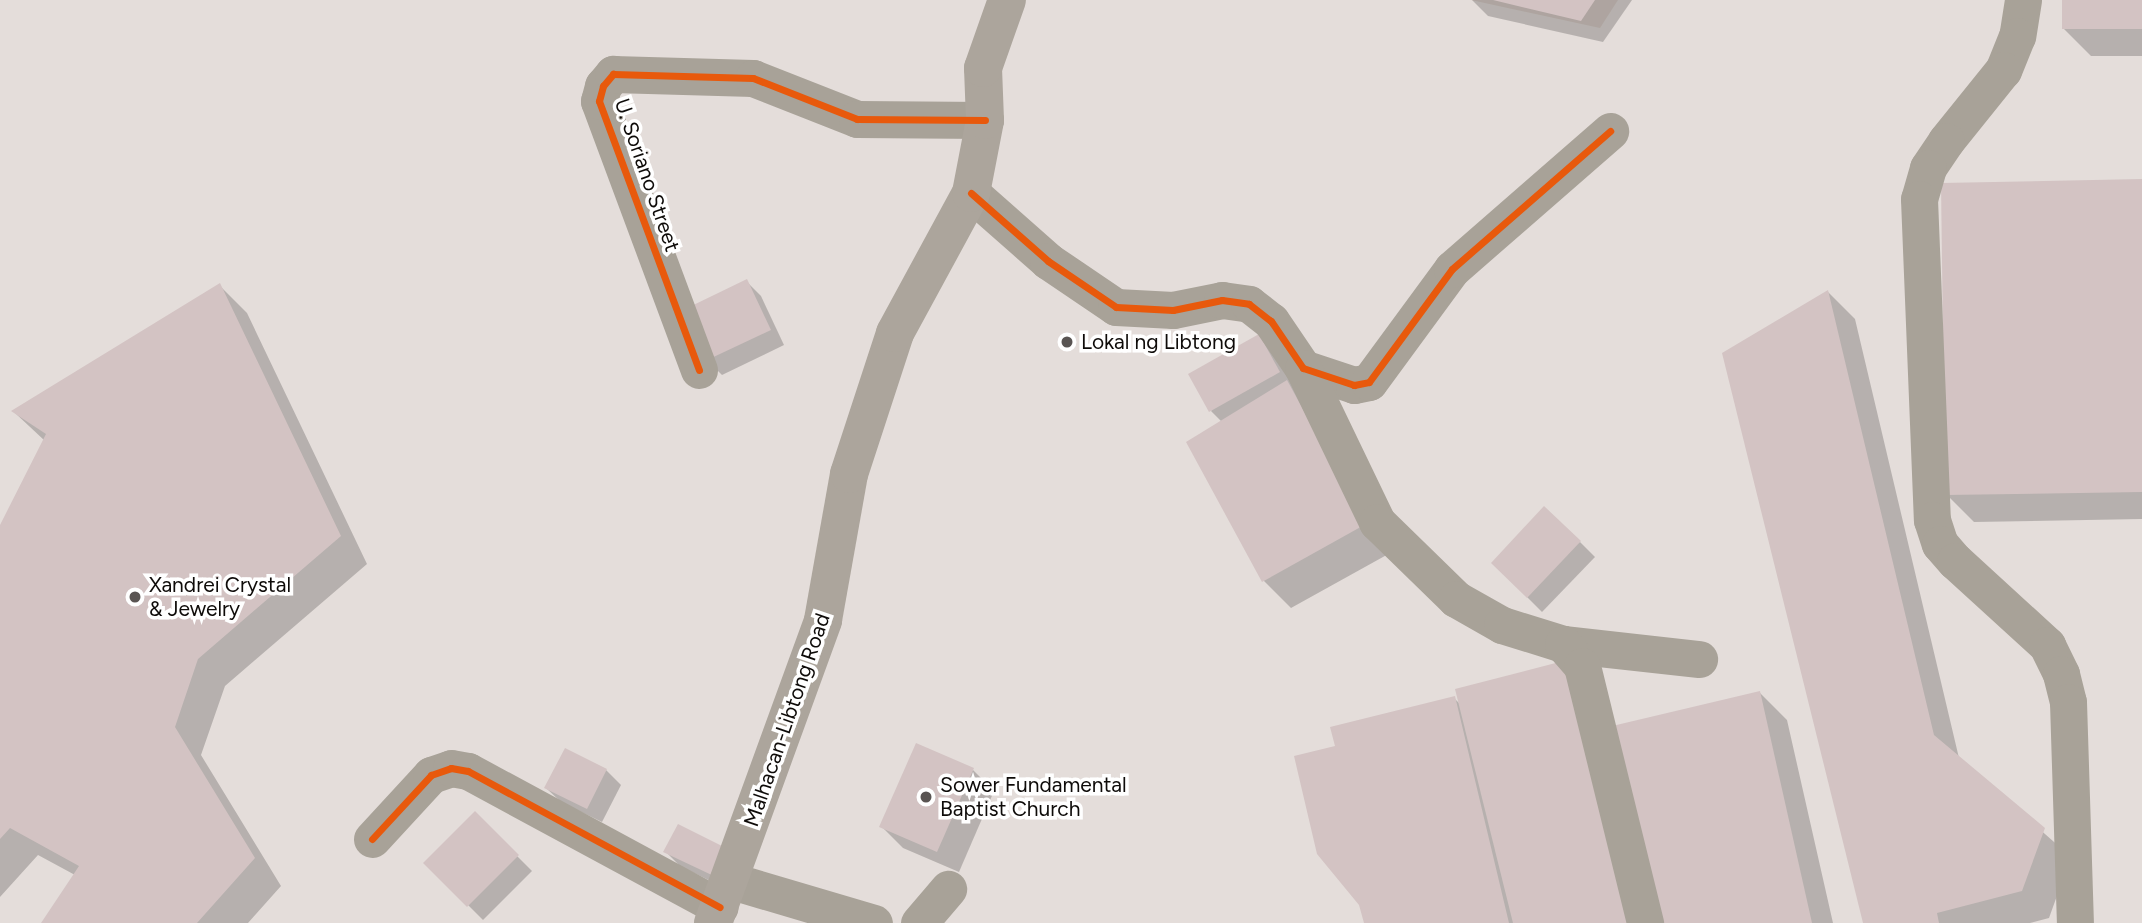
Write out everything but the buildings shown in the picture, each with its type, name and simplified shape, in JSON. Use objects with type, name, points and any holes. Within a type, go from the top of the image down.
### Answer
[{"type":"main road","name":"Malhacan-Libtong Road","points":[[722,904],[823,620],[849,474],[895,333],[971,194],[985,120],[983,68],[1007,0]]},
{"type":"street","points":[[2022,0],[2017,36],[2003,70],[1934,159],[1919,199],[1932,520],[1940,544],[2047,645],[2061,674],[2068,702],[2075,923]]},
{"type":"street","name":"U. Soriano Street","points":[[699,370],[599,101],[603,86],[613,74],[753,78],[857,120],[985,120]]},
{"type":"street","points":[[1303,368],[1354,384],[1368,382],[1452,269],[1610,131]]},
{"type":"street","points":[[971,194],[1048,261],[1116,307],[1173,310],[1222,300],[1249,304],[1271,321],[1303,368],[1377,522],[1456,599],[1502,625],[1563,644],[1699,659]]},
{"type":"street","points":[[1563,644],[1582,666],[1645,923]]},
{"type":"street","points":[[372,839],[431,775],[451,768],[468,771],[722,904],[874,923]]},
{"type":"street","points":[[919,923],[948,889]]},
{"type":"shaded area","points":[[1471,0],[1618,0],[1600,28]]},
{"type":"cycle path","points":[[699,370],[599,101],[603,86],[613,74],[753,78],[857,119],[985,120]]},
{"type":"cycle path","points":[[971,193],[1048,261],[1116,307],[1173,310],[1222,300],[1249,304],[1271,321],[1303,368],[1354,385],[1369,382],[1452,269],[1610,131]]},
{"type":"cycle path","points":[[372,839],[431,775],[451,768],[468,771],[720,907]]},
{"type":"place","name":"Lokal ng Libtong","points":[[1067,342]]},
{"type":"place","name":"Xandrei Crystal & Jewelry","points":[[135,597]]},
{"type":"place","name":"Sower Fundamental Baptist Church","points":[[926,797]]}]
